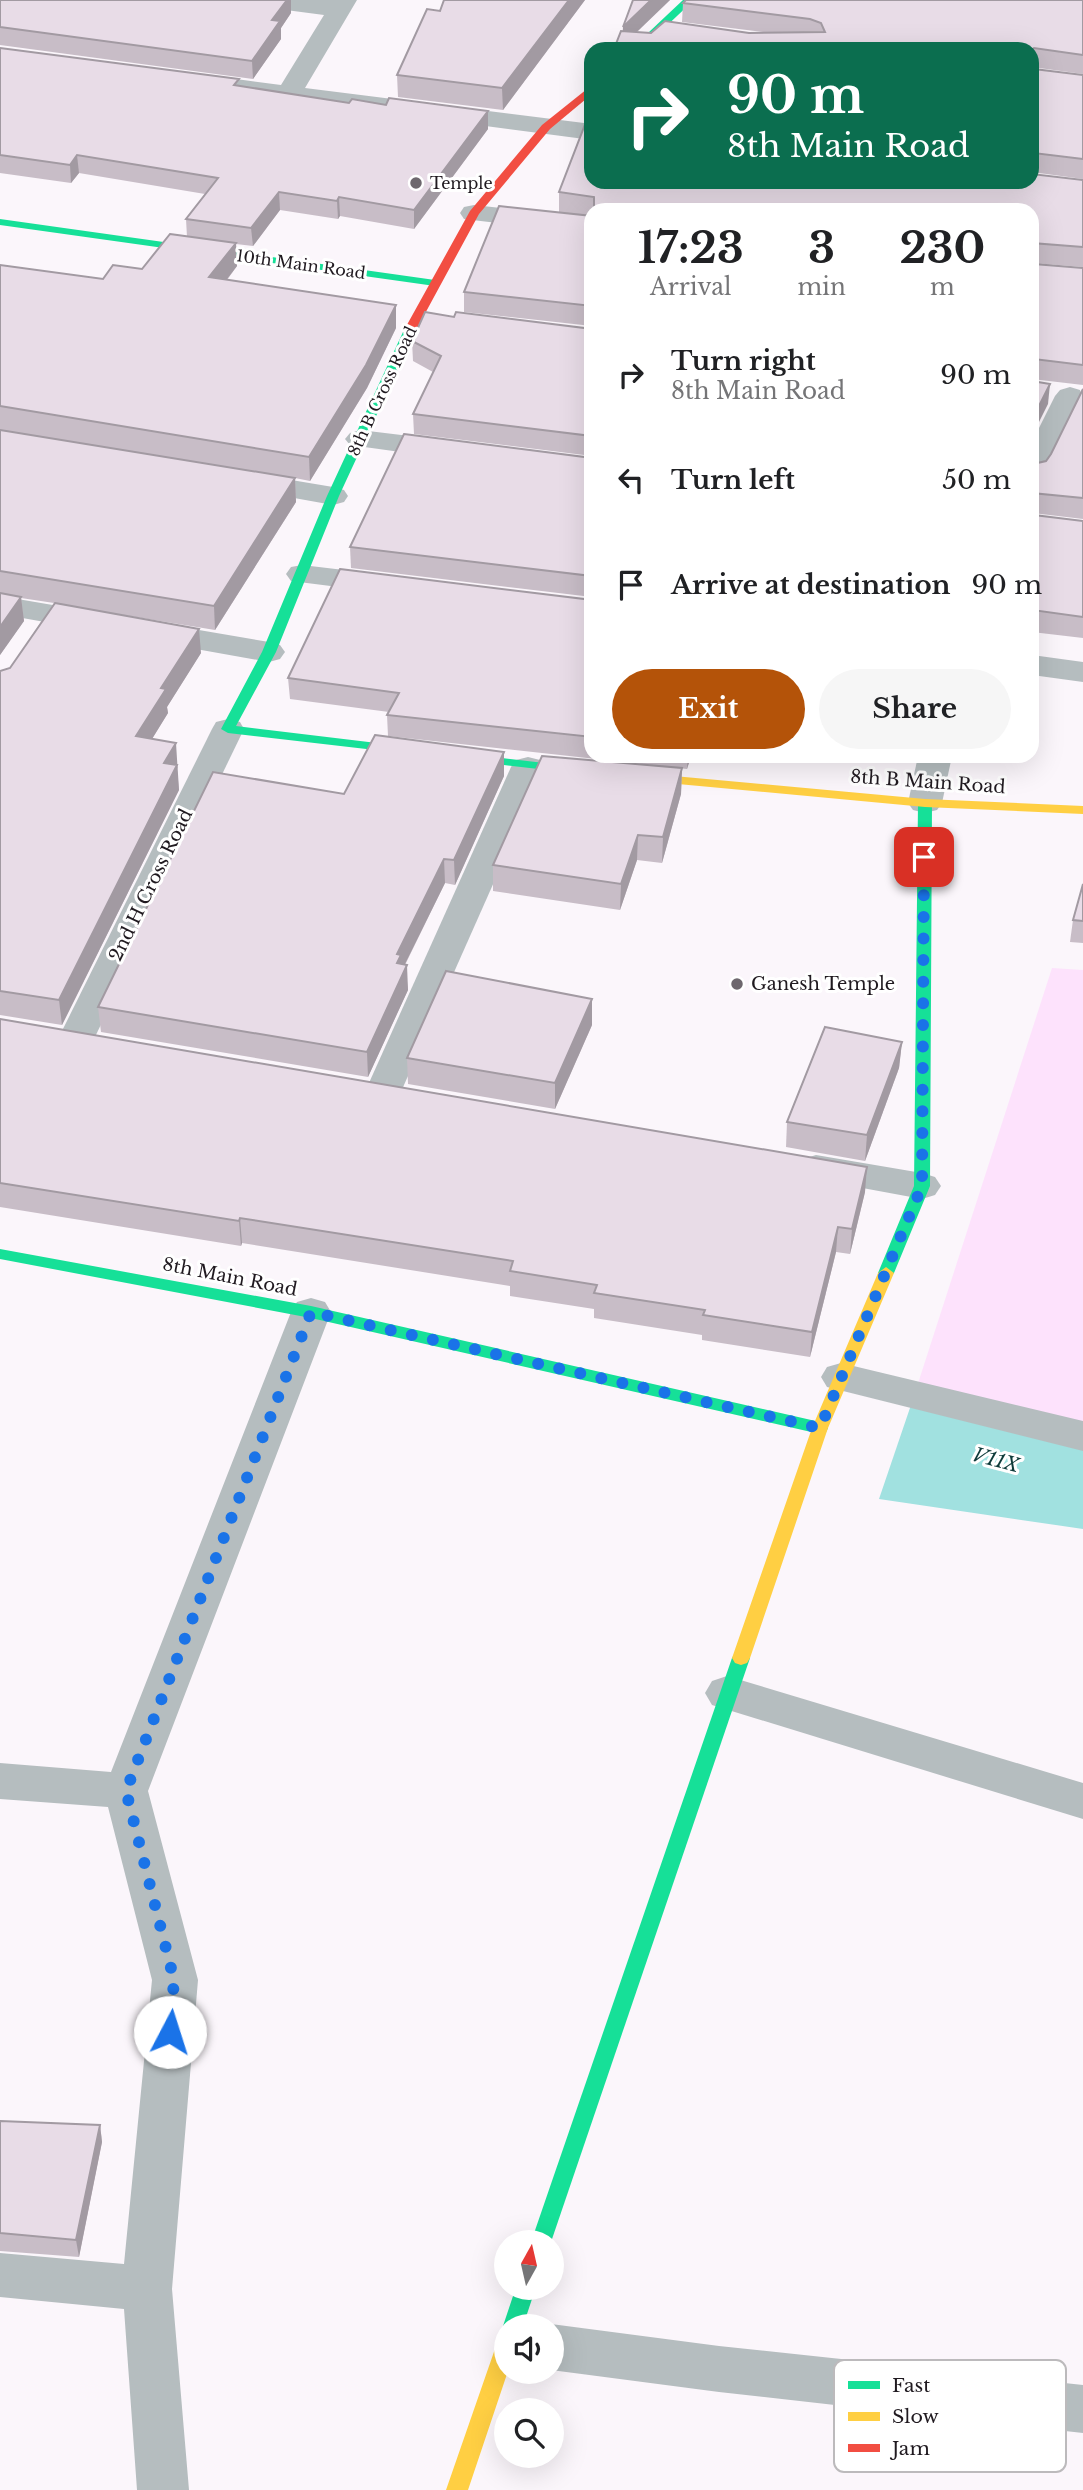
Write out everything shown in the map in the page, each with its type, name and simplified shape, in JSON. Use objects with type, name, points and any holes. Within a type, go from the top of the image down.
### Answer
[{"type":"street","points":[[264,0],[342,5],[289,94]]},
{"type":"street","points":[[644,42],[689,0]]},
{"type":"street","points":[[659,30],[686,33]]},
{"type":"street","points":[[206,83],[584,131]]},
{"type":"street","name":"8th B Cross Road","points":[[228,729],[269,652],[333,496],[360,439],[429,319],[436,283],[474,213],[546,127],[584,95]]},
{"type":"street","points":[[474,213],[584,225]]},
{"type":"street","name":"10th Main Road","points":[[0,222],[436,283]]},
{"type":"street","points":[[1039,457],[1066,395]]},
{"type":"street","points":[[360,439],[482,454]]},
{"type":"street","points":[[213,476],[333,496]]},
{"type":"street","points":[[302,574],[412,588]]},
{"type":"street","points":[[0,605],[269,652]]},
{"type":"street","points":[[27,644],[48,613]]},
{"type":"street","points":[[1039,666],[1083,671]]},
{"type":"street","name":"8th B Main Road","points":[[228,729],[527,767],[925,803],[1083,810]]},
{"type":"street","name":"2nd H Cross Road","points":[[75,1041],[228,729]]},
{"type":"street","points":[[545,2230],[820,1428],[922,1186],[925,803],[934,763]]},
{"type":"street","points":[[422,1101],[368,1092],[527,767]]},
{"type":"street","points":[[37,1035],[115,1048]]},
{"type":"street","points":[[787,1163],[922,1186]]},
{"type":"street","name":"8th Main Road","points":[[0,1254],[311,1312],[820,1428]]},
{"type":"street","points":[[163,2490],[148,2290],[174,1980],[126,1791],[311,1312]]},
{"type":"street","points":[[841,1377],[1083,1436]]},
{"type":"street","points":[[727,1693],[1083,1801]]},
{"type":"street","points":[[0,1781],[126,1791]]},
{"type":"street","points":[[0,2275],[148,2290]]},
{"type":"street","points":[[564,2349],[834,2382]]},
{"type":"street","points":[[457,2490],[494,2381]]},
{"type":"shaded area","points":[[1052,968],[1083,970],[1083,1450],[912,1402]]},
{"type":"water","name":"V11X","points":[[912,1402],[1083,1450],[1083,1529],[879,1499]]},
{"type":"building","points":[[0,0],[287,0],[272,20],[280,21],[252,61],[0,27]]},
{"type":"building","points":[[444,0],[569,0],[502,88],[397,75],[427,9],[440,11]]},
{"type":"building","points":[[633,0],[651,0],[623,27]]},
{"type":"building","points":[[686,0],[1083,0],[1083,55],[1039,49],[1039,42],[617,42],[621,31],[651,33],[665,21],[749,33],[825,32],[821,23],[810,19],[683,3]]},
{"type":"building","points":[[0,48],[239,79],[234,85],[349,103],[352,99],[386,105],[389,98],[488,111],[414,210],[339,197],[337,201],[279,192],[251,228],[186,219],[218,178],[77,155],[70,165],[0,155]]},
{"type":"building","points":[[1039,70],[1083,75],[1083,159],[1039,154]]},
{"type":"building","points":[[584,127],[584,189],[1039,189],[1039,175],[1083,180],[1083,247],[1039,244],[1039,203],[594,203],[594,197],[559,192]]},
{"type":"building","points":[[499,206],[584,215],[584,305],[464,292]]},
{"type":"building","points":[[170,234],[236,243],[209,277],[396,305],[366,365],[309,457],[0,406],[0,265],[103,279],[113,265],[142,269]]},
{"type":"building","points":[[1039,264],[1083,268],[1083,365],[1039,360]]},
{"type":"building","points":[[425,312],[454,317],[456,312],[584,328],[584,435],[413,414],[441,356],[412,341]]},
{"type":"building","points":[[1039,382],[1050,384],[1039,406]]},
{"type":"building","points":[[1083,389],[1083,498],[1039,494],[1039,463],[1046,461]]},
{"type":"building","points":[[0,430],[295,478],[214,606],[0,571]]},
{"type":"building","points":[[404,434],[584,457],[584,575],[350,547]]},
{"type":"building","points":[[1039,516],[1083,521],[1083,617],[1039,611]]},
{"type":"building","points":[[340,569],[584,599],[584,736],[387,715],[399,693],[288,678]]},
{"type":"building","points":[[0,593],[21,597],[0,627]]},
{"type":"building","points":[[55,603],[199,629],[161,688],[166,689],[136,736],[176,743],[164,763],[177,765],[59,1000],[0,991],[0,671],[10,668]]},
{"type":"building","points":[[375,735],[504,752],[454,860],[444,859],[397,954],[401,955],[397,963],[407,965],[367,1052],[98,1007],[213,772],[344,794]]},
{"type":"building","points":[[542,756],[584,760],[584,763],[682,768],[663,837],[638,835],[621,884],[493,865]]},
{"type":"building","points":[[1083,884],[1083,921],[1073,920]]},
{"type":"building","points":[[446,971],[592,999],[555,1083],[407,1058]]},
{"type":"building","points":[[0,1019],[867,1167],[852,1229],[838,1227],[812,1332],[703,1315],[705,1310],[594,1293],[597,1285],[510,1271],[513,1261],[0,1183]]},
{"type":"building","points":[[825,1027],[902,1042],[867,1135],[787,1122]]},
{"type":"building","points":[[0,2121],[100,2125],[76,2240],[0,2233]]},
{"type":"traffic: fast","points":[[644,42],[689,0]]},
{"type":"traffic: fast","points":[[0,222],[435,283]]},
{"type":"traffic: fast","points":[[409,332],[333,496],[269,652],[228,729],[586,772]]},
{"type":"traffic: fast","points":[[886,1273],[922,1186],[925,803]]},
{"type":"traffic: fast","points":[[0,1254],[311,1312],[820,1428]]},
{"type":"traffic: fast","points":[[545,2230],[741,1658]]},
{"type":"traffic: fast","points":[[517,2314],[522,2300]]},
{"type":"traffic: slow","points":[[586,772],[925,803],[1083,810]]},
{"type":"traffic: slow","points":[[741,1658],[820,1428],[886,1273]]},
{"type":"traffic: slow","points":[[457,2490],[494,2381]]},
{"type":"traffic: jam","points":[[409,332],[474,213],[546,127],[584,95]]},
{"type":"place","name":"Temple","points":[[416,183]]},
{"type":"place","name":"Ganesh Temple","points":[[737,984]]},
{"type":"route","points":[[170,2032],[174,1980],[126,1791],[311,1312],[820,1428],[922,1186],[924,857]]}]
